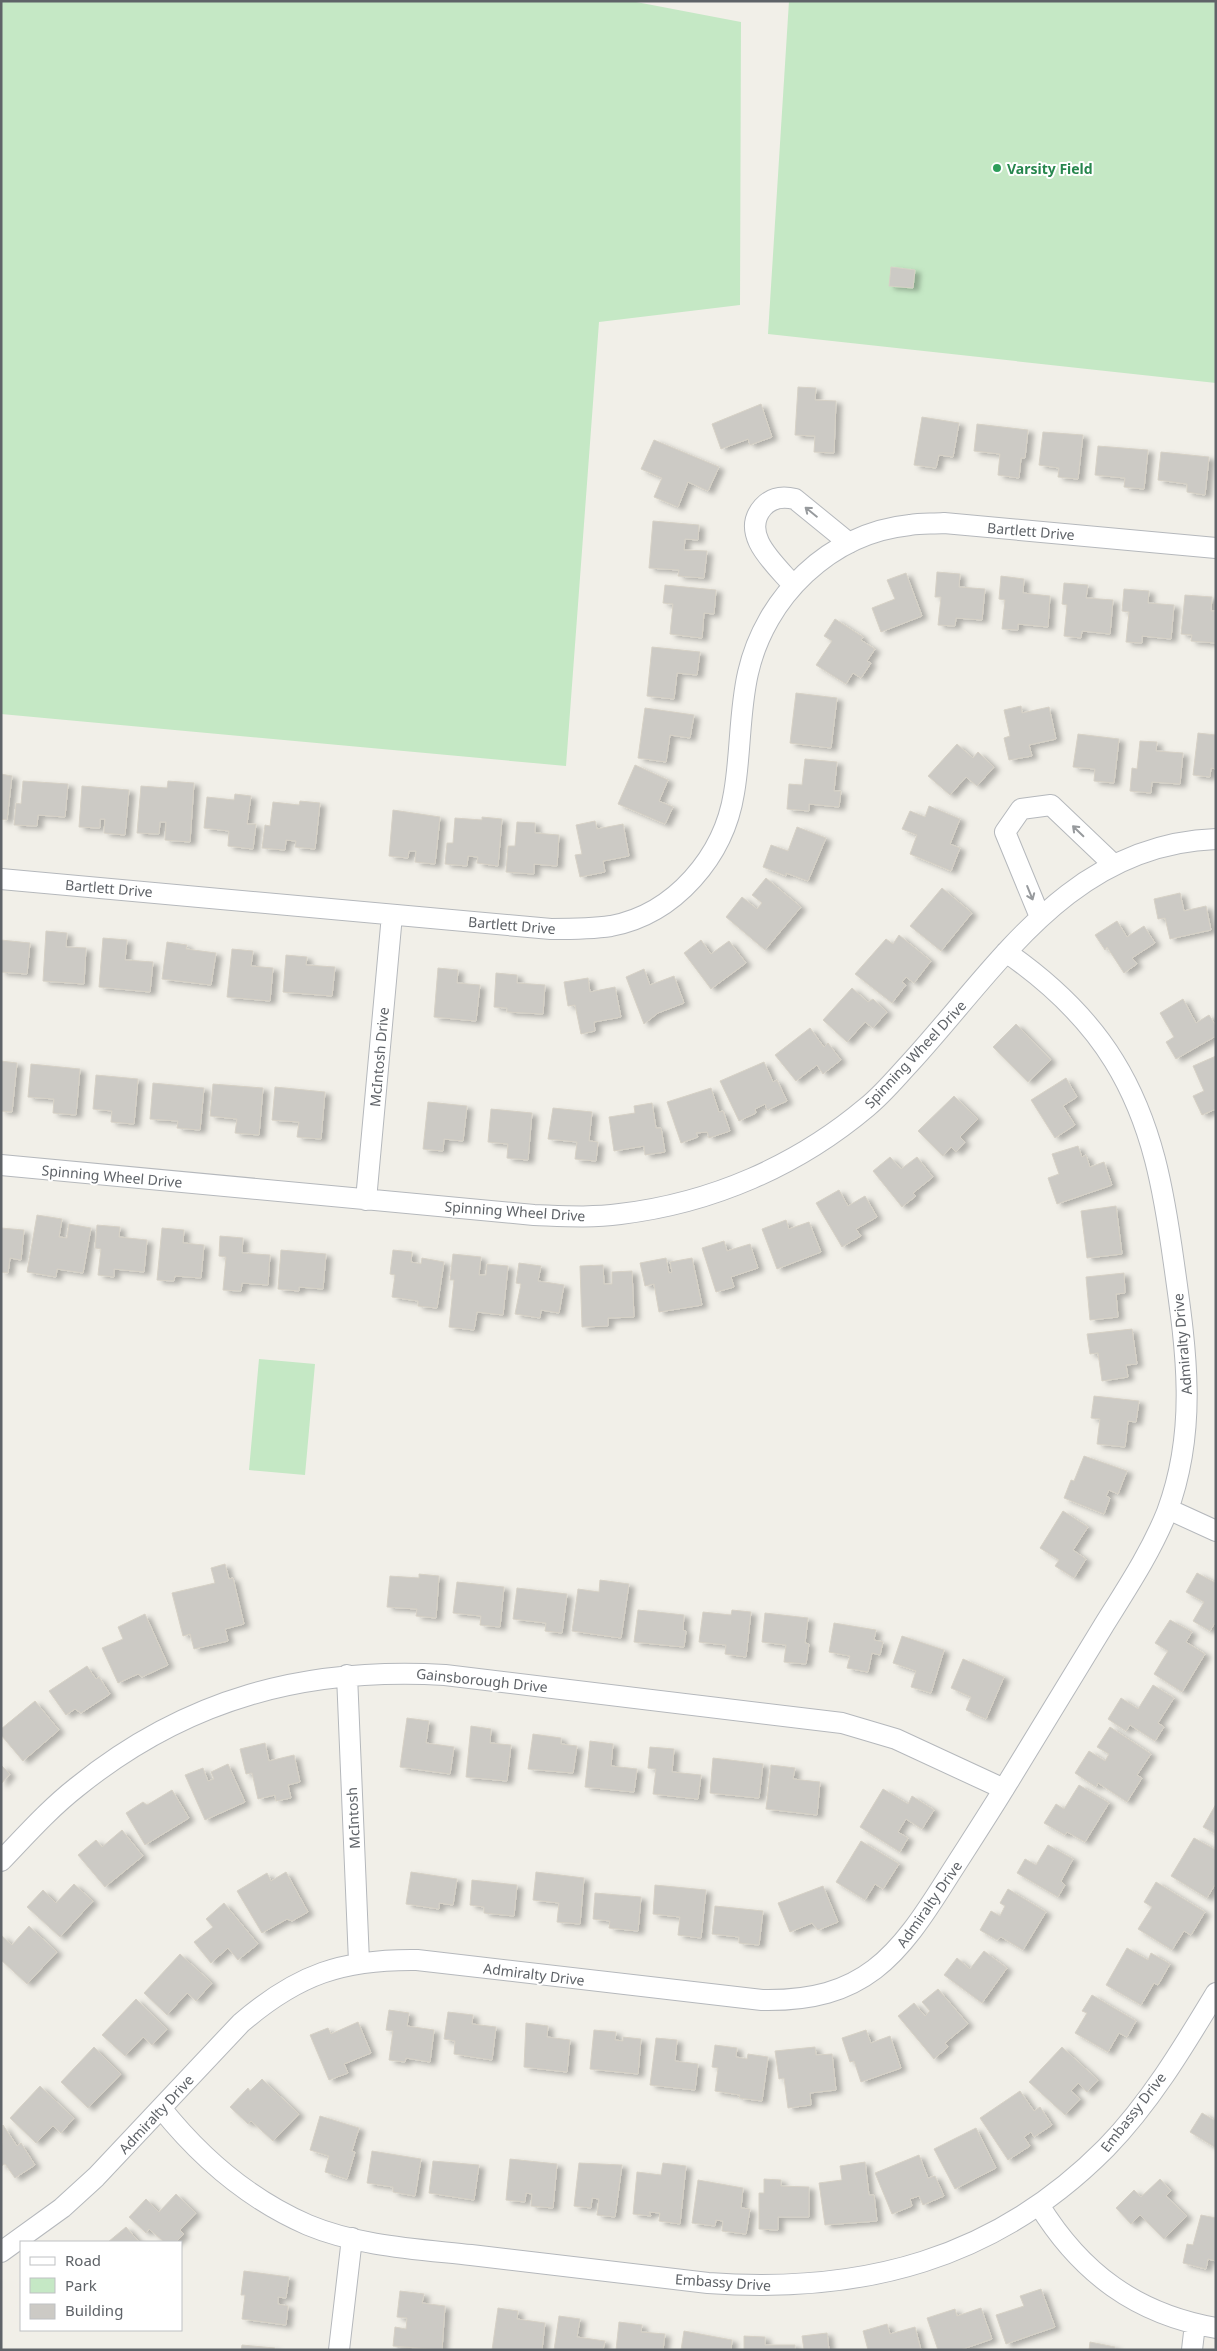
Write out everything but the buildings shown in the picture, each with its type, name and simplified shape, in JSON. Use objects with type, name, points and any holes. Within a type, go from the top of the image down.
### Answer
[{"type":"street","points":[[793,585],[767,555],[756,537],[754,526],[756,515],[765,504],[784,497],[795,499],[848,543]]},
{"type":"street","name":"Bartlett Drive","points":[[1,878],[551,929],[612,926],[632,920],[654,909],[675,895],[706,863],[726,824],[734,793],[748,673],[760,633],[771,612],[793,585],[819,562],[848,543],[878,531],[908,525],[944,523],[1216,548]]},
{"type":"street","points":[[1040,917],[1005,832],[1021,809],[1051,805],[1114,865]]},
{"type":"street","name":"Spinning Wheel Drive","points":[[1,1166],[534,1215],[587,1217],[661,1208],[732,1188],[771,1170],[808,1150],[868,1106],[921,1051],[1006,952],[1040,917],[1083,882],[1114,865],[1150,850],[1173,844],[1216,839]]},
{"type":"street","name":"McIntosh Drive","points":[[366,1200],[392,915]]},
{"type":"street","name":"Admiralty Drive","points":[[1,2252],[62,2208],[96,2177],[242,2023],[264,2004],[308,1978],[359,1962],[417,1960],[762,2000],[788,2001],[820,1996],[862,1979],[883,1964],[902,1946],[923,1917],[1004,1789],[1146,1558],[1168,1509],[1183,1448],[1187,1410],[1188,1373],[1162,1185],[1153,1148],[1128,1086],[1098,1037],[1054,989],[1006,952]]},
{"type":"street","points":[[1168,1509],[1216,1531]]},
{"type":"street","name":"Gainsborough Drive","points":[[1,1861],[51,1809],[77,1786],[114,1759],[167,1728],[197,1713],[259,1691],[347,1674],[400,1672],[445,1675],[842,1723],[896,1739],[1004,1789]]},
{"type":"street","name":"McIntosh","points":[[347,1674],[359,1962]]},
{"type":"street","name":"Embassy Drive","points":[[161,2108],[204,2157],[248,2192],[306,2224],[352,2238],[392,2246],[708,2283],[790,2286],[860,2279],[917,2265],[976,2241],[1039,2205],[1075,2177],[1124,2127],[1153,2089],[1216,1993]]},
{"type":"street","points":[[1039,2205],[1065,2243],[1104,2281],[1151,2309],[1195,2324],[1216,2328]]},
{"type":"street","points":[[339,2350],[352,2238]]},
{"type":"street","points":[[1192,2350],[1195,2324]]},
{"type":"green space","points":[[1,1],[631,1],[741,22],[740,305],[599,322],[566,766],[1,714]]},
{"type":"green space","name":"Varsity Field","points":[[789,1],[1216,1],[1216,383],[768,334]]},
{"type":"green space","points":[[259,1359],[315,1364],[305,1475],[249,1470]]},
{"type":"place","name":"Varsity Field","points":[[997,168]]}]
